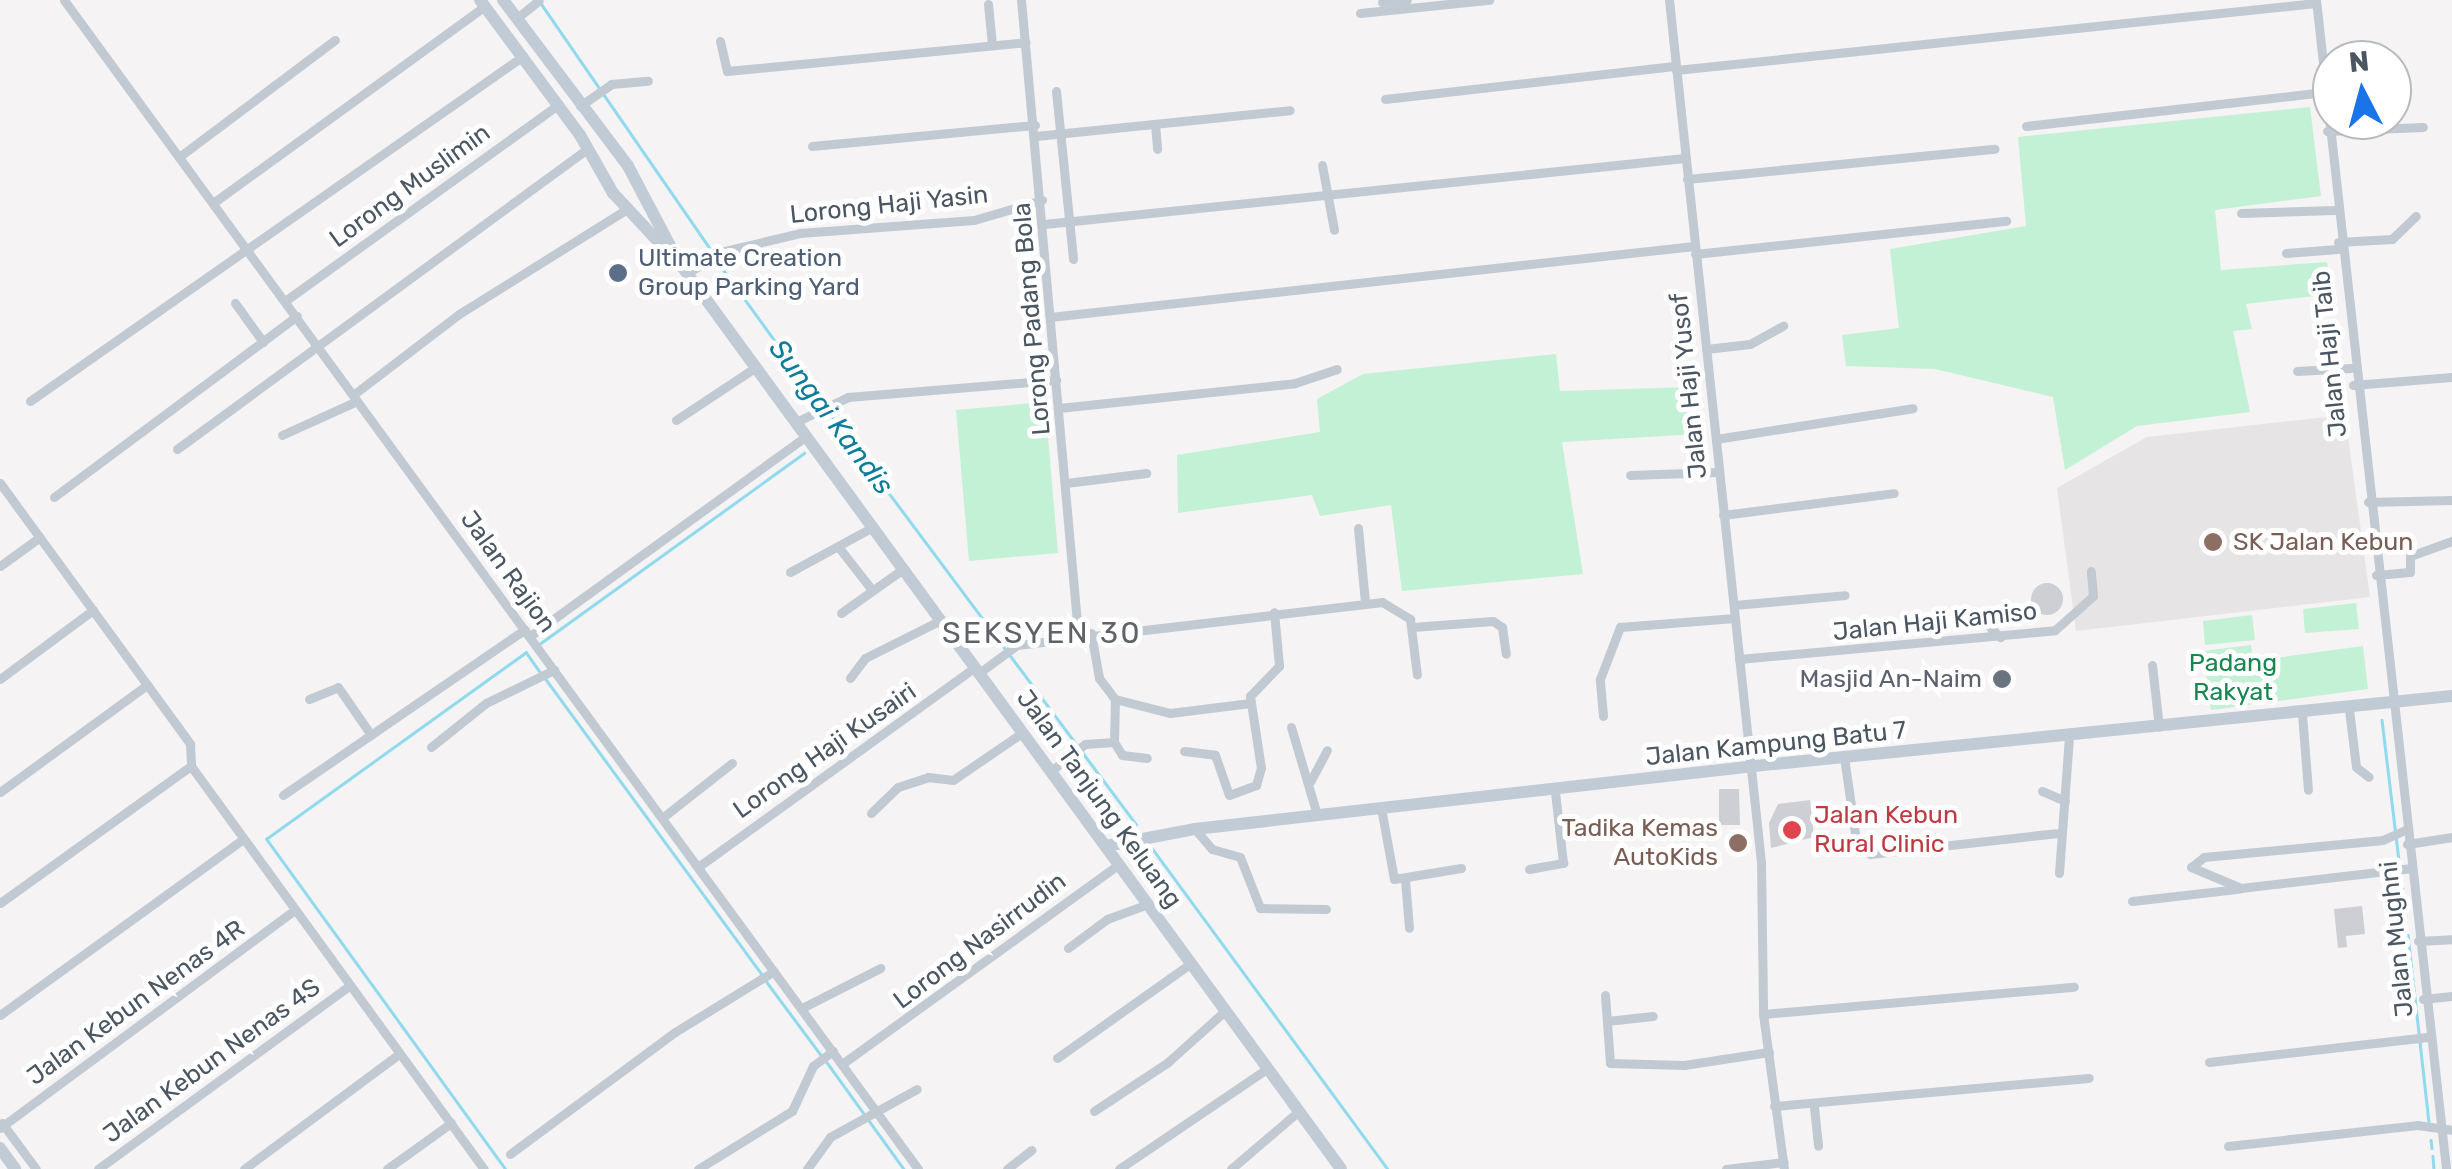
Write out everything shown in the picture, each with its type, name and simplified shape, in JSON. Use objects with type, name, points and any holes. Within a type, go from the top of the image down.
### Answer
[{"type":"main road","name":"Jalan Tanjung Keluang","points":[[503,0],[520,15],[604,136],[683,267],[1191,963],[1220,1014],[1268,1068],[1337,1164]]},
{"type":"main road","name":"Jalan Tanjung Keluang","points":[[483,3],[559,104],[626,209],[683,267]]},
{"type":"main road","points":[[587,149],[610,178],[624,180],[604,136]]},
{"type":"main road","name":"Jalan Kampung Batu 7","points":[[1106,846],[1195,829],[1316,815],[2452,696]]},
{"type":"main road","points":[[0,1148],[15,1169]]},
{"type":"street","points":[[520,15],[539,0]]},
{"type":"street","name":"Lorong Padang Bola","points":[[1022,0],[1078,634]]},
{"type":"street","points":[[1382,2],[1407,0]]},
{"type":"street","points":[[1360,13],[1489,0]]},
{"type":"street","name":"Jalan Haji Yusof","points":[[1669,0],[1734,605],[1746,768],[1761,862],[1764,1014],[1784,1165]]},
{"type":"street","name":"Jalan Rajion","points":[[68,2],[246,254],[297,316],[318,352],[552,671],[700,865],[772,973],[802,1008],[913,1167]]},
{"type":"street","points":[[1386,98],[2316,2]]},
{"type":"street","name":"Jalan Haji Taib","points":[[2316,2],[2319,40]]},
{"type":"street","points":[[213,204],[483,3]]},
{"type":"street","points":[[988,4],[992,45]]},
{"type":"street","points":[[179,157],[335,40]]},
{"type":"street","points":[[720,41],[727,71],[1026,42]]},
{"type":"street","points":[[30,402],[523,56]]},
{"type":"street","points":[[580,106],[606,86],[648,81]]},
{"type":"street","points":[[1056,92],[1073,259]]},
{"type":"street","points":[[2026,126],[2312,93]]},
{"type":"street","name":"Lorong Muslimin","points":[[285,300],[559,104]]},
{"type":"street","points":[[812,146],[1035,131],[1060,133],[1290,110]]},
{"type":"street","points":[[1155,124],[1157,149]]},
{"type":"street","points":[[2412,128],[2423,127]]},
{"type":"street","name":"Jalan Haji Taib","points":[[2328,140],[2391,704]]},
{"type":"street","points":[[176,449],[305,362],[587,149]]},
{"type":"street","points":[[1688,180],[1994,149]]},
{"type":"street","points":[[1044,224],[1685,158]]},
{"type":"street","points":[[1322,166],[1324,194],[1334,230]]},
{"type":"street","name":"Lorong Haji Yasin","points":[[683,267],[725,251],[800,234],[974,220],[1042,200]]},
{"type":"street","points":[[282,435],[355,398],[459,314],[626,209]]},
{"type":"street","points":[[2242,213],[2335,210]]},
{"type":"street","points":[[2286,253],[2392,238],[2416,216]]},
{"type":"street","points":[[1050,316],[2006,221]]},
{"type":"street","points":[[234,302],[263,342]]},
{"type":"street","points":[[54,497],[297,316]]},
{"type":"street","points":[[1706,350],[1750,344],[1784,326]]},
{"type":"street","points":[[676,420],[756,367]]},
{"type":"street","points":[[1059,408],[1295,383],[1338,368]]},
{"type":"street","points":[[2297,371],[2351,368]]},
{"type":"street","points":[[2353,385],[2452,378]]},
{"type":"street","points":[[796,422],[835,400],[1056,380]]},
{"type":"street","points":[[1716,440],[1914,408]]},
{"type":"street","points":[[282,795],[504,645],[530,638],[806,436]]},
{"type":"street","points":[[1630,476],[1718,472]]},
{"type":"street","points":[[1066,483],[1146,473]]},
{"type":"street","points":[[0,483],[190,744],[190,766],[484,1169]]},
{"type":"street","points":[[1723,515],[1894,493]]},
{"type":"street","points":[[2368,502],[2452,500]]},
{"type":"street","points":[[790,572],[840,549],[873,527]]},
{"type":"street","points":[[1358,528],[1365,602]]},
{"type":"street","points":[[0,566],[40,537]]},
{"type":"street","points":[[2376,575],[2410,572],[2410,556],[2452,541]]},
{"type":"street","points":[[840,549],[872,590]]},
{"type":"street","points":[[841,613],[903,569]]},
{"type":"street","name":"Jalan Haji Kamiso","points":[[1739,659],[2000,637],[2064,624],[2069,609],[2092,596],[2091,572]]},
{"type":"street","points":[[1734,605],[1845,595]]},
{"type":"street","points":[[1078,634],[1365,602],[1393,604],[1412,627],[1417,675]]},
{"type":"street","points":[[0,679],[93,610]]},
{"type":"street","points":[[1184,751],[1214,755],[1229,795],[1256,785],[1261,768],[1250,703],[1257,684],[1279,666],[1274,612]]},
{"type":"street","points":[[1603,716],[1600,679],[1620,627],[1735,618]]},
{"type":"street","points":[[850,678],[865,658],[941,620]]},
{"type":"street","points":[[1412,627],[1493,621],[1502,627],[1506,654]]},
{"type":"street","points":[[1984,621],[2000,637]]},
{"type":"street","points":[[1091,633],[1098,678],[1116,699],[1170,712],[1250,703]]},
{"type":"street","name":"Lorong Haji Kusairi","points":[[700,865],[1017,645],[1078,634]]},
{"type":"street","points":[[2152,665],[2160,729]]},
{"type":"street","points":[[431,747],[486,702],[534,683],[552,671]]},
{"type":"street","points":[[0,792],[147,685]]},
{"type":"street","points":[[309,699],[338,687],[371,735]]},
{"type":"street","points":[[1116,699],[1114,742],[1122,756],[1147,758]]},
{"type":"street","name":"Jalan Mughni","points":[[2391,704],[2401,837],[2428,1037],[2447,1130],[2446,1169]]},
{"type":"street","points":[[2349,709],[2356,766],[2368,777]]},
{"type":"street","points":[[2302,714],[2308,790]]},
{"type":"street","points":[[1291,727],[1298,769],[1310,782],[1316,815]]},
{"type":"street","points":[[871,813],[898,788],[928,777],[953,780],[1022,732]]},
{"type":"street","points":[[2058,873],[2056,833],[2065,800],[2069,738]]},
{"type":"street","points":[[1051,771],[1085,744],[1114,742]]},
{"type":"street","points":[[1310,782],[1327,750]]},
{"type":"street","points":[[1844,758],[1856,840],[1870,854],[2056,833]]},
{"type":"street","points":[[662,818],[732,762]]},
{"type":"street","points":[[0,904],[190,766]]},
{"type":"street","points":[[2042,791],[2065,800]]},
{"type":"street","points":[[1529,869],[1563,863],[1555,792]]},
{"type":"street","points":[[1381,808],[1388,867],[1394,880],[1460,868]]},
{"type":"street","points":[[1195,829],[1212,849],[1240,856],[1260,908],[1326,909]]},
{"type":"street","points":[[2241,888],[2194,872],[2192,862],[2401,837],[2452,837]]},
{"type":"street","points":[[0,1015],[243,839]]},
{"type":"street","name":"Lorong Nasirrudin","points":[[842,1064],[866,1051],[1119,864]]},
{"type":"street","points":[[2132,901],[2408,868]]},
{"type":"street","points":[[1405,880],[1408,928]]},
{"type":"street","points":[[1068,948],[1107,919],[1148,904]]},
{"type":"street","name":"Jalan Kebun Nenas 4R","points":[[1,1124],[295,910]]},
{"type":"street","name":"Jalan Mughni","points":[[2418,942],[2452,939]]},
{"type":"street","points":[[1057,1058],[1191,963]]},
{"type":"street","points":[[802,1008],[880,968]]},
{"type":"street","points":[[510,1154],[674,1032],[760,984],[772,973]]},
{"type":"street","name":"Jalan Kebun Nenas 4S","points":[[98,1169],[350,985]]},
{"type":"street","points":[[1764,1014],[2074,987]]},
{"type":"street","points":[[1605,995],[1610,1062],[1628,1068],[1769,1052]]},
{"type":"street","points":[[2423,998],[2452,996]]},
{"type":"street","points":[[1094,1111],[1168,1062],[1220,1014]]},
{"type":"street","points":[[1607,1021],[1653,1016]]},
{"type":"street","points":[[2209,1062],[2428,1037]]},
{"type":"street","points":[[698,1169],[803,1101],[818,1060],[831,1052]]},
{"type":"street","points":[[244,1169],[400,1053]]},
{"type":"street","points":[[1120,1169],[1268,1068]]},
{"type":"street","points":[[1774,1106],[1814,1108],[2089,1078]]},
{"type":"street","points":[[807,1169],[825,1142],[916,1089]]},
{"type":"street","points":[[1814,1108],[1818,1146]]},
{"type":"street","points":[[1230,1169],[1299,1111]]},
{"type":"street","points":[[388,1169],[450,1123]]},
{"type":"street","points":[[1,1124],[36,1169]]},
{"type":"street","points":[[2228,1146],[2417,1125],[2447,1130]]},
{"type":"street","points":[[1007,1169],[1032,1150]]},
{"type":"street","points":[[1322,1169],[1337,1164]]},
{"type":"street","points":[[1726,1169],[1784,1165]]},
{"type":"shaded area","name":"SK Jalan Kebun","points":[[2345,415],[2370,597],[2076,631],[2057,488],[2147,437]]},
{"type":"green space","points":[[2310,107],[2321,196],[2215,210],[2221,270],[2327,262],[2332,294],[2246,304],[2252,329],[2233,331],[2250,412],[2137,426],[2065,470],[2053,397],[1935,369],[1846,366],[1842,335],[1899,328],[1890,249],[2026,226],[2018,137]]},
{"type":"green space","points":[[1556,354],[1560,391],[1692,387],[1698,434],[1562,442],[1583,574],[1402,591],[1391,505],[1320,516],[1312,495],[1178,513],[1177,455],[1320,432],[1317,399],[1363,374]]},
{"type":"green space","points":[[1045,402],[1058,553],[969,561],[956,410]]},
{"type":"green space","name":"Padang Rakyat","points":[[2356,603],[2359,629],[2305,633],[2303,609]]},
{"type":"green space","name":"Padang Rakyat","points":[[2252,615],[2255,640],[2205,645],[2203,621]]},
{"type":"green space","name":"Padang Rakyat","points":[[2251,645],[2253,661],[2363,646],[2368,689],[2211,710],[2203,651]]},
{"type":"building","points":[[2047,583],[2059,587],[2063,599],[2059,611],[2047,615],[2035,611],[2031,599],[2035,587]]},
{"type":"building","points":[[1719,789],[1739,789],[1740,825],[1719,825]]},
{"type":"building","name":"Jalan Kebun Rural Clinic","points":[[1810,800],[1814,837],[1771,848],[1769,823],[1778,804]]},
{"type":"building","points":[[2362,906],[2365,934],[2346,936],[2347,947],[2338,948],[2334,909]]},
{"type":"waterway","name":"Sungai Kandis","points":[[540,2],[714,254]]},
{"type":"waterway","name":"Sungai Kandis","points":[[717,261],[821,404]]},
{"type":"waterway","name":"Sungai Kandis","points":[[827,410],[1136,824]]},
{"type":"waterway","points":[[538,645],[804,453]]},
{"type":"waterway","points":[[505,1169],[266,839],[526,652],[540,672]]},
{"type":"waterway","points":[[545,678],[762,974]]},
{"type":"waterway","points":[[2382,720],[2406,919]]},
{"type":"waterway","name":"Sungai Kandis","points":[[1152,848],[1388,1169]]},
{"type":"waterway","points":[[2408,935],[2429,1121]]},
{"type":"waterway","points":[[766,981],[821,1055]]},
{"type":"waterway","points":[[826,1061],[904,1169]]},
{"type":"waterway","points":[[2431,1140],[2432,1148]]},
{"type":"waterway","points":[[2433,1156],[2434,1169]]},
{"type":"place","name":"Ultimate Creation Group Parking Yard","points":[[618,273]]},
{"type":"place","name":"SK Jalan Kebun","points":[[2213,542]]},
{"type":"place","name":"Masjid An-Naim","points":[[2002,679]]},
{"type":"place","name":"Jalan Kebun Rural Clinic","points":[[1792,830]]},
{"type":"place","name":"Tadika Kemas AutoKids","points":[[1738,843]]},
{"type":"district","name":"SEKSYEN 30","points":[[1042,633]]}]
